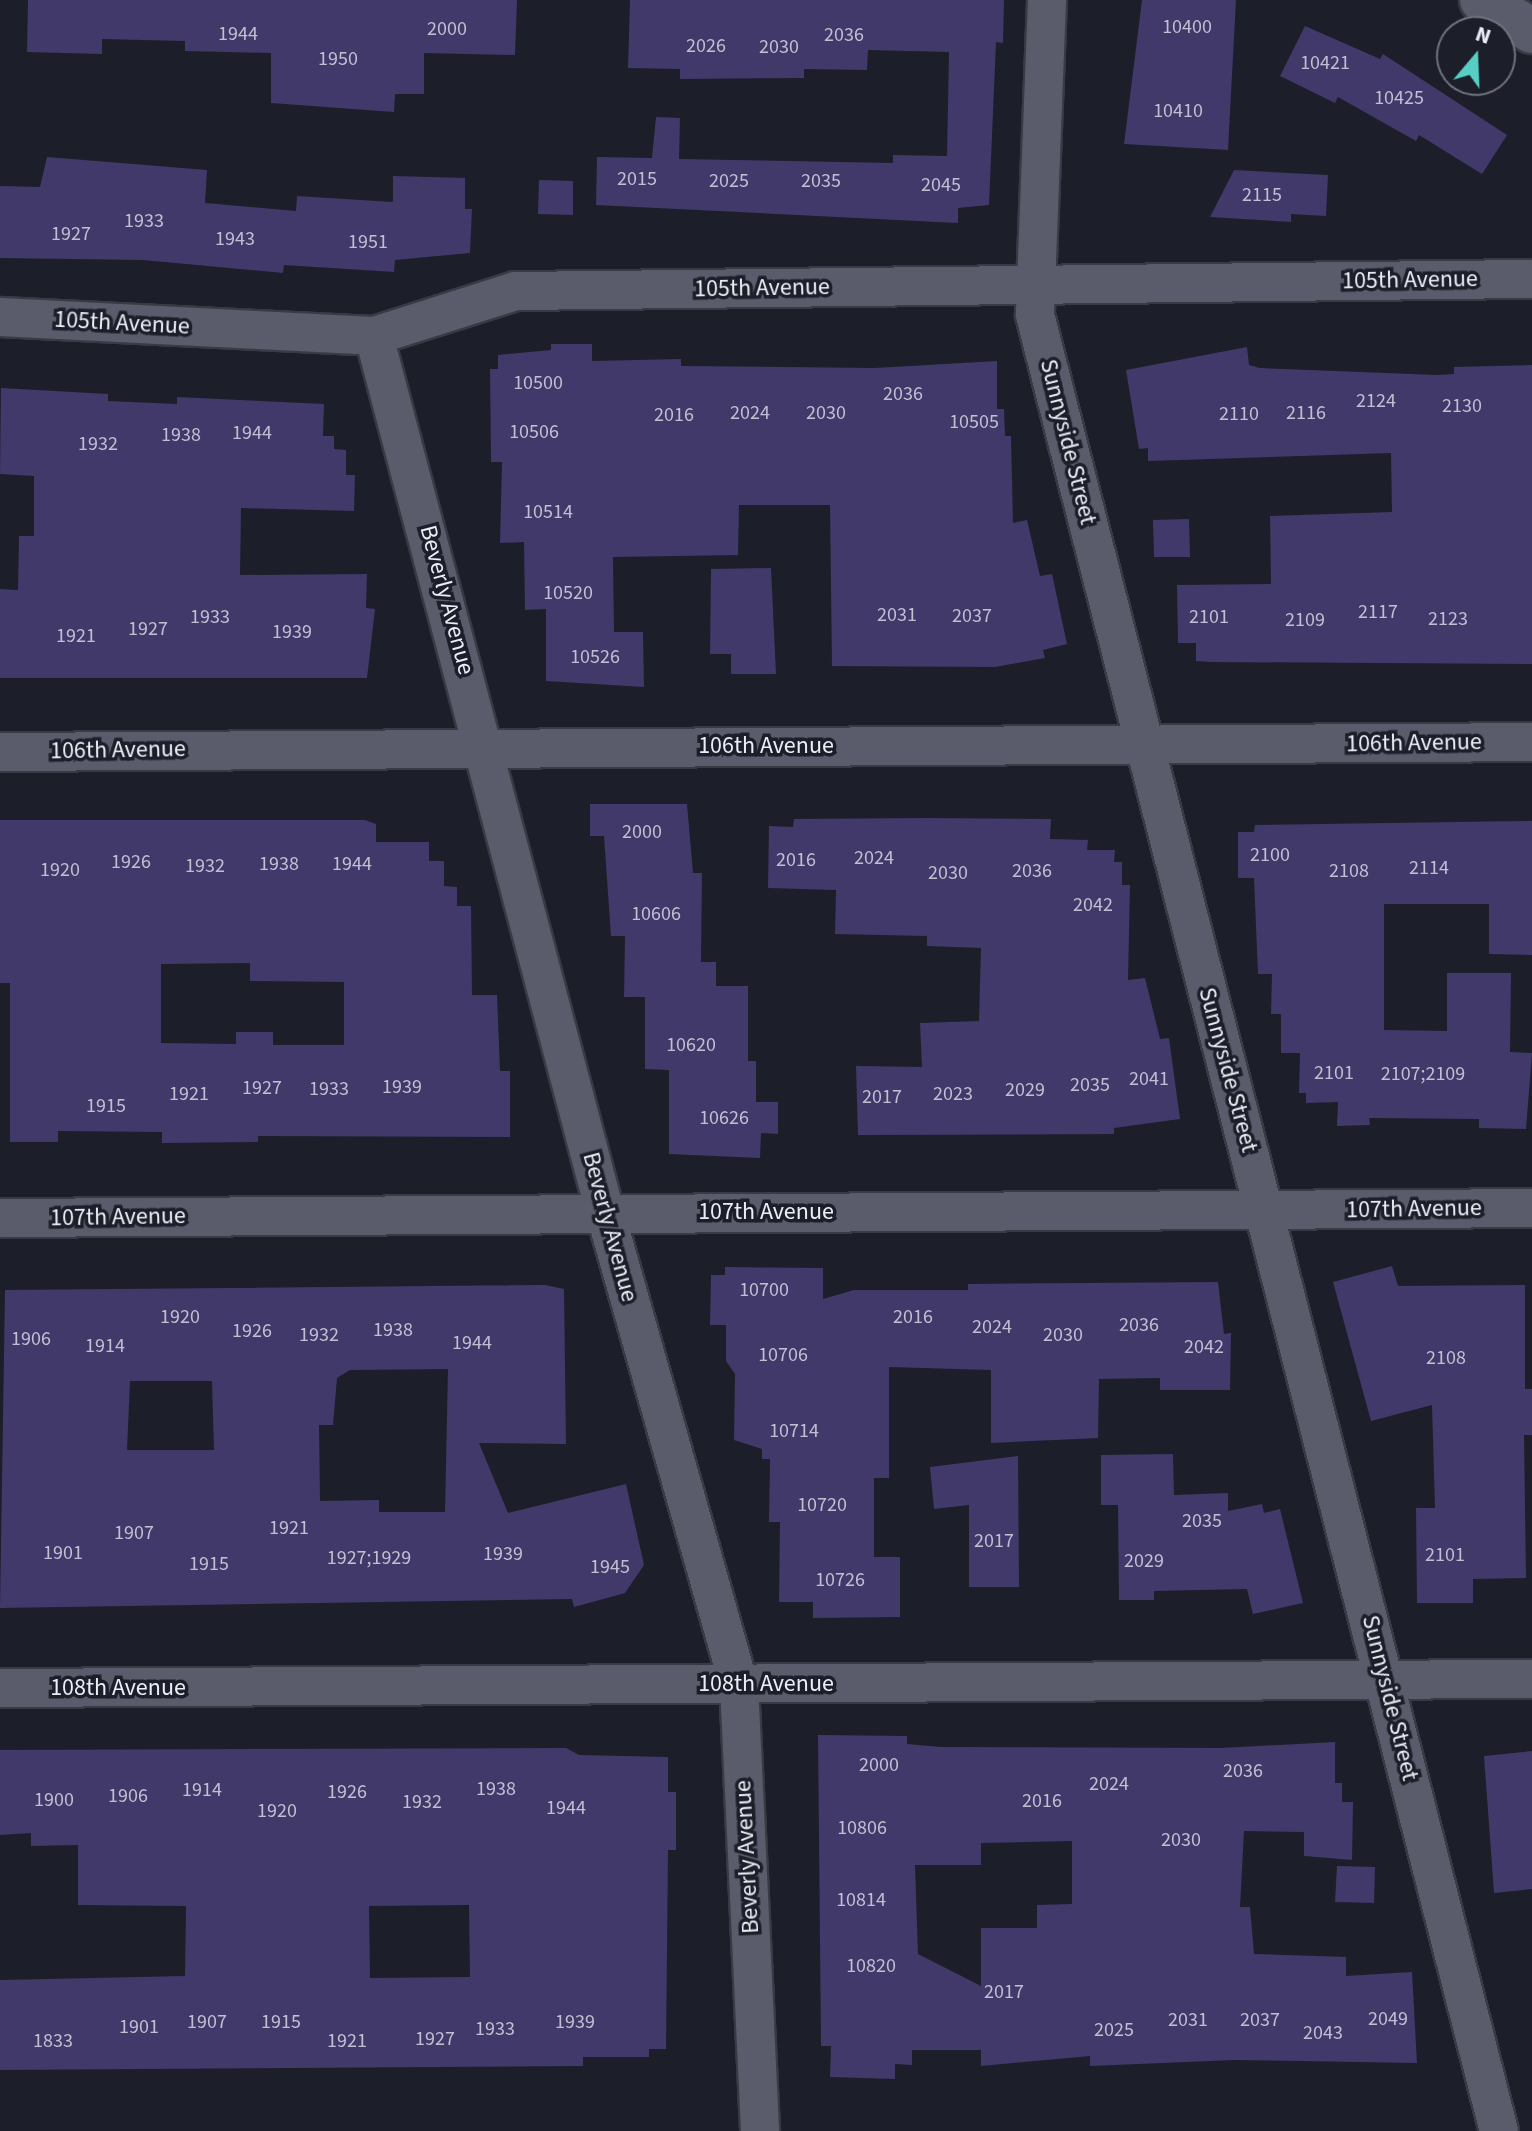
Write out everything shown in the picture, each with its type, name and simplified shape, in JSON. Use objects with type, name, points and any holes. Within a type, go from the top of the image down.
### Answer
[{"type":"street","name":"Sunnyside Street","points":[[1047,0],[1035,315],[1499,2131]]},
{"type":"street","points":[[1482,0],[1532,31]]},
{"type":"street","name":"105th Avenue","points":[[0,317],[374,336],[516,291],[1532,279]]},
{"type":"street","name":"Beverly Avenue","points":[[374,336],[487,747],[605,1212],[739,1684],[760,2131]]},
{"type":"street","name":"106th Avenue","points":[[0,752],[1532,742]]},
{"type":"street","name":"107th Avenue","points":[[0,1218],[1532,1208]]},
{"type":"street","name":"108th Avenue","points":[[0,1688],[1532,1679]]},
{"type":"building","points":[[28,0],[517,0],[515,55],[424,53],[424,94],[395,94],[394,112],[271,103],[271,53],[185,51],[185,41],[102,39],[102,54],[27,52]]},
{"type":"building","points":[[630,0],[1004,0],[1003,43],[996,42],[989,205],[958,208],[958,223],[596,205],[597,157],[652,158],[656,117],[680,118],[679,159],[893,163],[893,155],[947,156],[949,52],[868,50],[867,70],[804,69],[804,78],[680,79],[680,69],[628,68]]},
{"type":"building","points":[[1142,0],[1236,0],[1228,150],[1124,144]]},
{"type":"building","points":[[1305,26],[1380,59],[1383,54],[1436,89],[1436,96],[1447,96],[1507,135],[1482,174],[1419,135],[1416,141],[1338,97],[1335,103],[1280,76]]},
{"type":"building","points":[[47,157],[207,170],[205,203],[296,211],[297,196],[393,202],[393,176],[465,178],[465,209],[472,209],[470,253],[395,260],[394,272],[284,265],[283,273],[143,260],[0,258],[0,186],[40,187]]},
{"type":"building","points":[[1234,170],[1328,175],[1326,216],[1291,214],[1291,222],[1210,217]]},
{"type":"building","points":[[539,180],[573,181],[573,215],[538,214]]},
{"type":"building","points":[[551,344],[592,344],[592,361],[681,359],[681,366],[875,368],[997,361],[997,409],[1004,409],[1005,436],[1011,436],[1013,523],[1027,520],[1040,576],[1052,574],[1067,644],[1043,650],[1045,658],[995,667],[832,666],[830,505],[739,505],[738,555],[613,557],[614,632],[643,632],[644,687],[546,681],[546,609],[525,610],[524,542],[500,543],[502,462],[491,462],[490,369],[498,369],[498,355],[551,350]]},
{"type":"building","points":[[1247,347],[1249,365],[1260,368],[1437,375],[1454,374],[1454,367],[1532,365],[1532,664],[1210,662],[1196,661],[1196,643],[1178,643],[1177,585],[1271,584],[1270,516],[1392,512],[1391,453],[1148,461],[1148,448],[1139,449],[1126,370]]},
{"type":"building","points":[[1,388],[108,394],[108,401],[177,404],[177,397],[324,404],[323,436],[334,436],[334,449],[346,450],[346,475],[355,475],[354,511],[241,508],[240,575],[367,574],[366,608],[375,609],[367,678],[0,678],[0,589],[18,590],[19,536],[34,536],[34,476],[0,474]]},
{"type":"building","points":[[1189,519],[1190,557],[1154,557],[1153,520]]},
{"type":"building","points":[[771,568],[776,674],[731,674],[731,654],[710,654],[711,569]]},
{"type":"building","points":[[590,804],[687,804],[693,873],[702,873],[701,962],[716,962],[716,986],[748,986],[748,1061],[756,1061],[756,1102],[778,1102],[778,1134],[761,1133],[760,1158],[669,1154],[669,1070],[645,1069],[645,997],[624,997],[625,936],[611,936],[604,836],[590,836]]},
{"type":"building","points":[[794,819],[1051,819],[1050,839],[1088,840],[1087,850],[1115,850],[1114,862],[1122,862],[1122,885],[1130,885],[1128,980],[1145,978],[1160,1039],[1169,1038],[1180,1119],[1114,1128],[1114,1134],[858,1135],[856,1066],[922,1067],[920,1023],[979,1021],[981,948],[927,946],[927,936],[835,934],[836,890],[768,888],[769,826],[793,827]]},
{"type":"building","points":[[0,820],[365,820],[376,824],[376,842],[429,842],[429,861],[444,861],[444,886],[457,887],[457,906],[471,906],[472,995],[497,995],[500,1071],[510,1071],[510,1137],[258,1136],[258,1142],[162,1143],[162,1132],[58,1131],[58,1142],[10,1142],[10,983],[0,983]],"holes":[[[250,963],[250,981],[344,982],[344,1045],[273,1045],[273,1032],[236,1032],[236,1044],[161,1043],[161,964]]]},
{"type":"building","points":[[1532,821],[1532,955],[1489,954],[1489,904],[1384,904],[1384,1030],[1447,1031],[1447,973],[1511,973],[1510,1052],[1532,1053],[1526,1129],[1479,1128],[1479,1119],[1369,1118],[1370,1125],[1337,1126],[1338,1102],[1306,1103],[1306,1093],[1299,1093],[1300,1053],[1281,1053],[1281,1014],[1271,1014],[1272,974],[1258,974],[1254,878],[1238,878],[1238,832],[1254,832],[1255,825]]},
{"type":"building","points":[[1392,1266],[1398,1286],[1525,1285],[1525,1389],[1532,1389],[1532,1435],[1524,1435],[1526,1578],[1473,1579],[1473,1603],[1417,1603],[1416,1508],[1435,1508],[1432,1405],[1371,1421],[1333,1282]]},
{"type":"building","points":[[725,1267],[823,1268],[823,1299],[854,1290],[968,1290],[968,1284],[1218,1282],[1224,1334],[1231,1333],[1230,1390],[1160,1390],[1160,1378],[1099,1379],[1098,1438],[991,1443],[991,1370],[889,1367],[889,1478],[874,1478],[874,1557],[900,1557],[900,1617],[813,1618],[813,1602],[779,1602],[780,1522],[769,1522],[770,1459],[762,1459],[762,1449],[734,1440],[735,1374],[726,1361],[726,1325],[710,1325],[711,1275],[725,1275]]},
{"type":"building","points":[[545,1285],[564,1289],[566,1444],[479,1443],[508,1513],[626,1484],[644,1565],[625,1593],[574,1607],[572,1599],[0,1608],[5,1290]],"holes":[[[448,1369],[445,1512],[379,1512],[379,1500],[320,1501],[319,1425],[333,1425],[337,1378],[350,1370]],[[130,1381],[212,1381],[214,1450],[127,1450]]]},
{"type":"building","points":[[1173,1454],[1174,1495],[1228,1493],[1228,1511],[1262,1504],[1264,1513],[1280,1509],[1303,1603],[1253,1614],[1247,1589],[1154,1591],[1154,1600],[1119,1600],[1118,1505],[1101,1505],[1101,1455]]},
{"type":"building","points":[[1018,1456],[1019,1587],[969,1587],[969,1505],[934,1509],[930,1467]]},
{"type":"building","points":[[818,1735],[907,1736],[907,1744],[940,1747],[1221,1748],[1335,1742],[1335,1783],[1342,1783],[1342,1802],[1353,1802],[1352,1860],[1304,1856],[1304,1832],[1244,1831],[1240,1907],[1250,1907],[1254,1954],[1346,1957],[1346,1976],[1412,1972],[1417,2063],[1235,2060],[1090,2066],[1090,2056],[981,2066],[981,2050],[912,2050],[912,2065],[895,2064],[895,2079],[830,2077],[831,2046],[821,2046]],"holes":[[[1072,1841],[1072,1904],[1037,1905],[1037,1928],[981,1928],[981,1986],[918,1954],[915,1865],[981,1865],[981,1843]]]},
{"type":"building","points":[[566,1748],[579,1755],[668,1757],[668,1792],[676,1792],[676,1850],[668,1850],[666,2049],[649,2049],[649,2057],[583,2057],[583,2066],[0,2070],[0,1980],[185,1976],[186,1906],[78,1905],[78,1845],[31,1846],[31,1833],[0,1835],[0,1750]],"holes":[[[469,1905],[470,1977],[370,1978],[369,1906]]]},
{"type":"building","points":[[1532,1751],[1532,1889],[1494,1893],[1484,1756]]},
{"type":"building","points":[[1337,1866],[1375,1867],[1374,1903],[1335,1902]]}]
